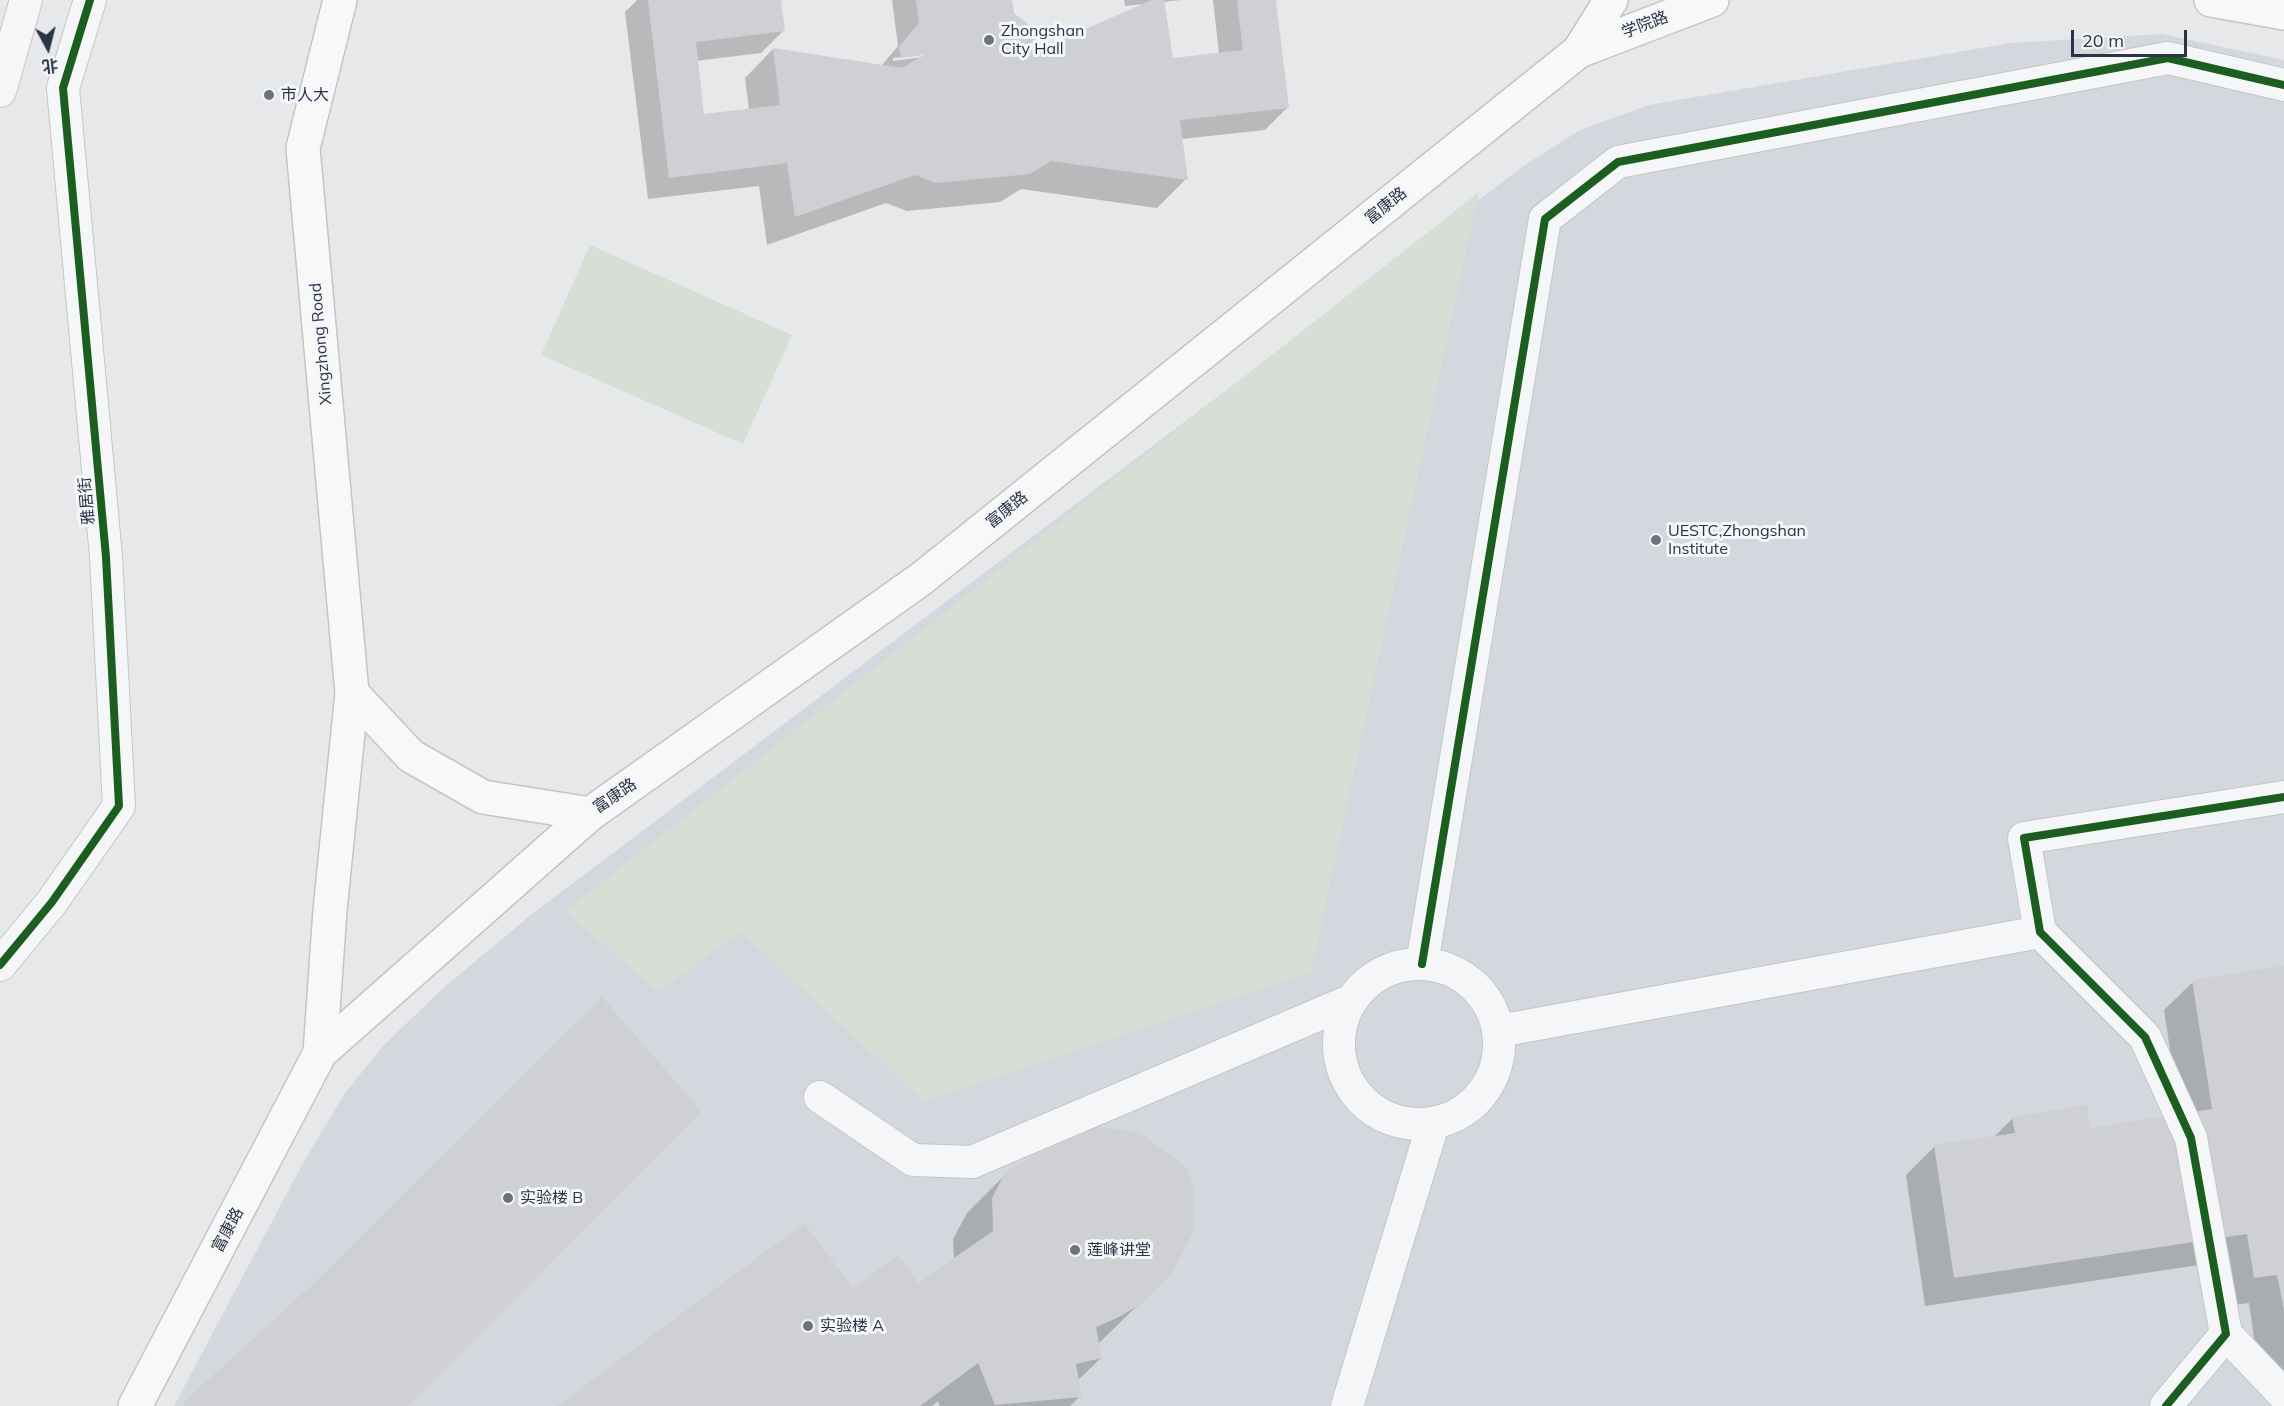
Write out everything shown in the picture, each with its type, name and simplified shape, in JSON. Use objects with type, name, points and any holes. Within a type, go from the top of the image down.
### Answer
[{"type":"main road","name":"Xingzhong Road","points":[[320,1053],[330,910],[352,693],[303,148],[340,0]]},
{"type":"main road","name":"富康路","points":[[352,693],[411,756],[483,797],[590,814],[921,579],[1579,51],[1611,0]]},
{"type":"main road","name":"学院路","points":[[1579,51],[1712,0]]},
{"type":"main road","points":[[2211,0],[2284,13]]},
{"type":"main road","points":[[320,1053],[590,814]]},
{"type":"main road","name":"富康路","points":[[135,1406],[320,1053]]},
{"type":"street","points":[[0,91],[26,0]]},
{"type":"street","name":"雅居街","points":[[0,965],[52,903],[119,806],[106,557],[63,88],[90,0]]},
{"type":"street","points":[[1422,964],[1545,219],[1618,162],[2168,58],[2284,85]]},
{"type":"street","points":[[2284,797],[2024,838],[2040,932],[2145,1037],[2191,1138],[2226,1334],[2284,1395]]},
{"type":"street","points":[[1499,1030],[2040,932]]},
{"type":"street","points":[[1422,964],[1449,969],[1472,983],[1490,1005],[1499,1030],[1500,1056],[1492,1080],[1477,1101],[1457,1115],[1433,1124],[1408,1125],[1384,1117],[1363,1102],[1347,1081],[1338,1054],[1340,1026],[1350,1001],[1369,980],[1394,968],[1422,964]]},
{"type":"street","points":[[820,1096],[913,1160],[972,1162],[1350,1001]]},
{"type":"street","points":[[1347,1406],[1433,1124]]},
{"type":"street","points":[[2166,1406],[2226,1334]]},
{"type":"shaded area","name":"UESTC,Zhongshan Institute","points":[[2162,34],[2284,60],[2284,1406],[174,1406],[303,1163],[345,1093],[384,1045],[442,989],[532,914],[1525,165],[1580,130],[1649,105],[2011,43]]},
{"type":"shaded area","points":[[1479,192],[1311,973],[924,1102],[741,932],[658,992],[565,911]]},
{"type":"shaded area","points":[[590,245],[792,335],[743,444],[541,355]]},
{"type":"building","points":[[648,0],[781,0],[785,31],[696,42],[704,114],[780,105],[773,48],[902,68],[924,55],[901,58],[899,47],[919,23],[916,0],[1012,0],[1014,13],[1034,29],[1035,41],[1019,44],[1035,51],[1152,0],[1164,0],[1173,58],[1243,50],[1237,0],[1276,0],[1289,108],[1180,120],[1188,180],[1051,161],[1030,174],[936,183],[915,175],[795,217],[787,163],[669,178]]},
{"type":"building","points":[[2284,966],[2284,1310],[2277,1275],[2254,1278],[2247,1234],[1954,1278],[1934,1145],[2015,1133],[2012,1117],[2087,1105],[2090,1128],[2212,1109],[2192,980]]},
{"type":"building","name":"实验楼 B","points":[[602,997],[702,1112],[414,1401],[406,1406],[185,1406],[183,1403],[313,1284]]},
{"type":"building","points":[[1097,1127],[1139,1132],[1185,1166],[1193,1187],[1193,1232],[1174,1269],[1159,1287],[1142,1303],[1096,1327],[1102,1358],[1076,1364],[1082,1397],[995,1405],[978,1363],[920,1406],[557,1406],[804,1223],[853,1288],[898,1255],[918,1283],[993,1231],[992,1198],[1006,1171],[1044,1150]]},
{"type":"cycle path","points":[[0,965],[52,902],[119,806],[106,557],[63,88],[90,0]]},
{"type":"cycle path","points":[[1422,964],[1545,219],[1618,162],[2168,58],[2284,85]]},
{"type":"cycle path","points":[[2166,1406],[2226,1334],[2191,1138],[2145,1037],[2040,932],[2024,838],[2284,797]]},
{"type":"place","name":"Zhongshan City Hall","points":[[989,40]]},
{"type":"place","name":"市人大","points":[[269,95]]},
{"type":"place","name":"UESTC,Zhongshan Institute","points":[[1656,540]]},
{"type":"place","name":"实验楼 B","points":[[508,1198]]},
{"type":"place","name":"莲峰讲堂","points":[[1075,1250]]},
{"type":"place","name":"实验楼 A","points":[[808,1326]]}]
